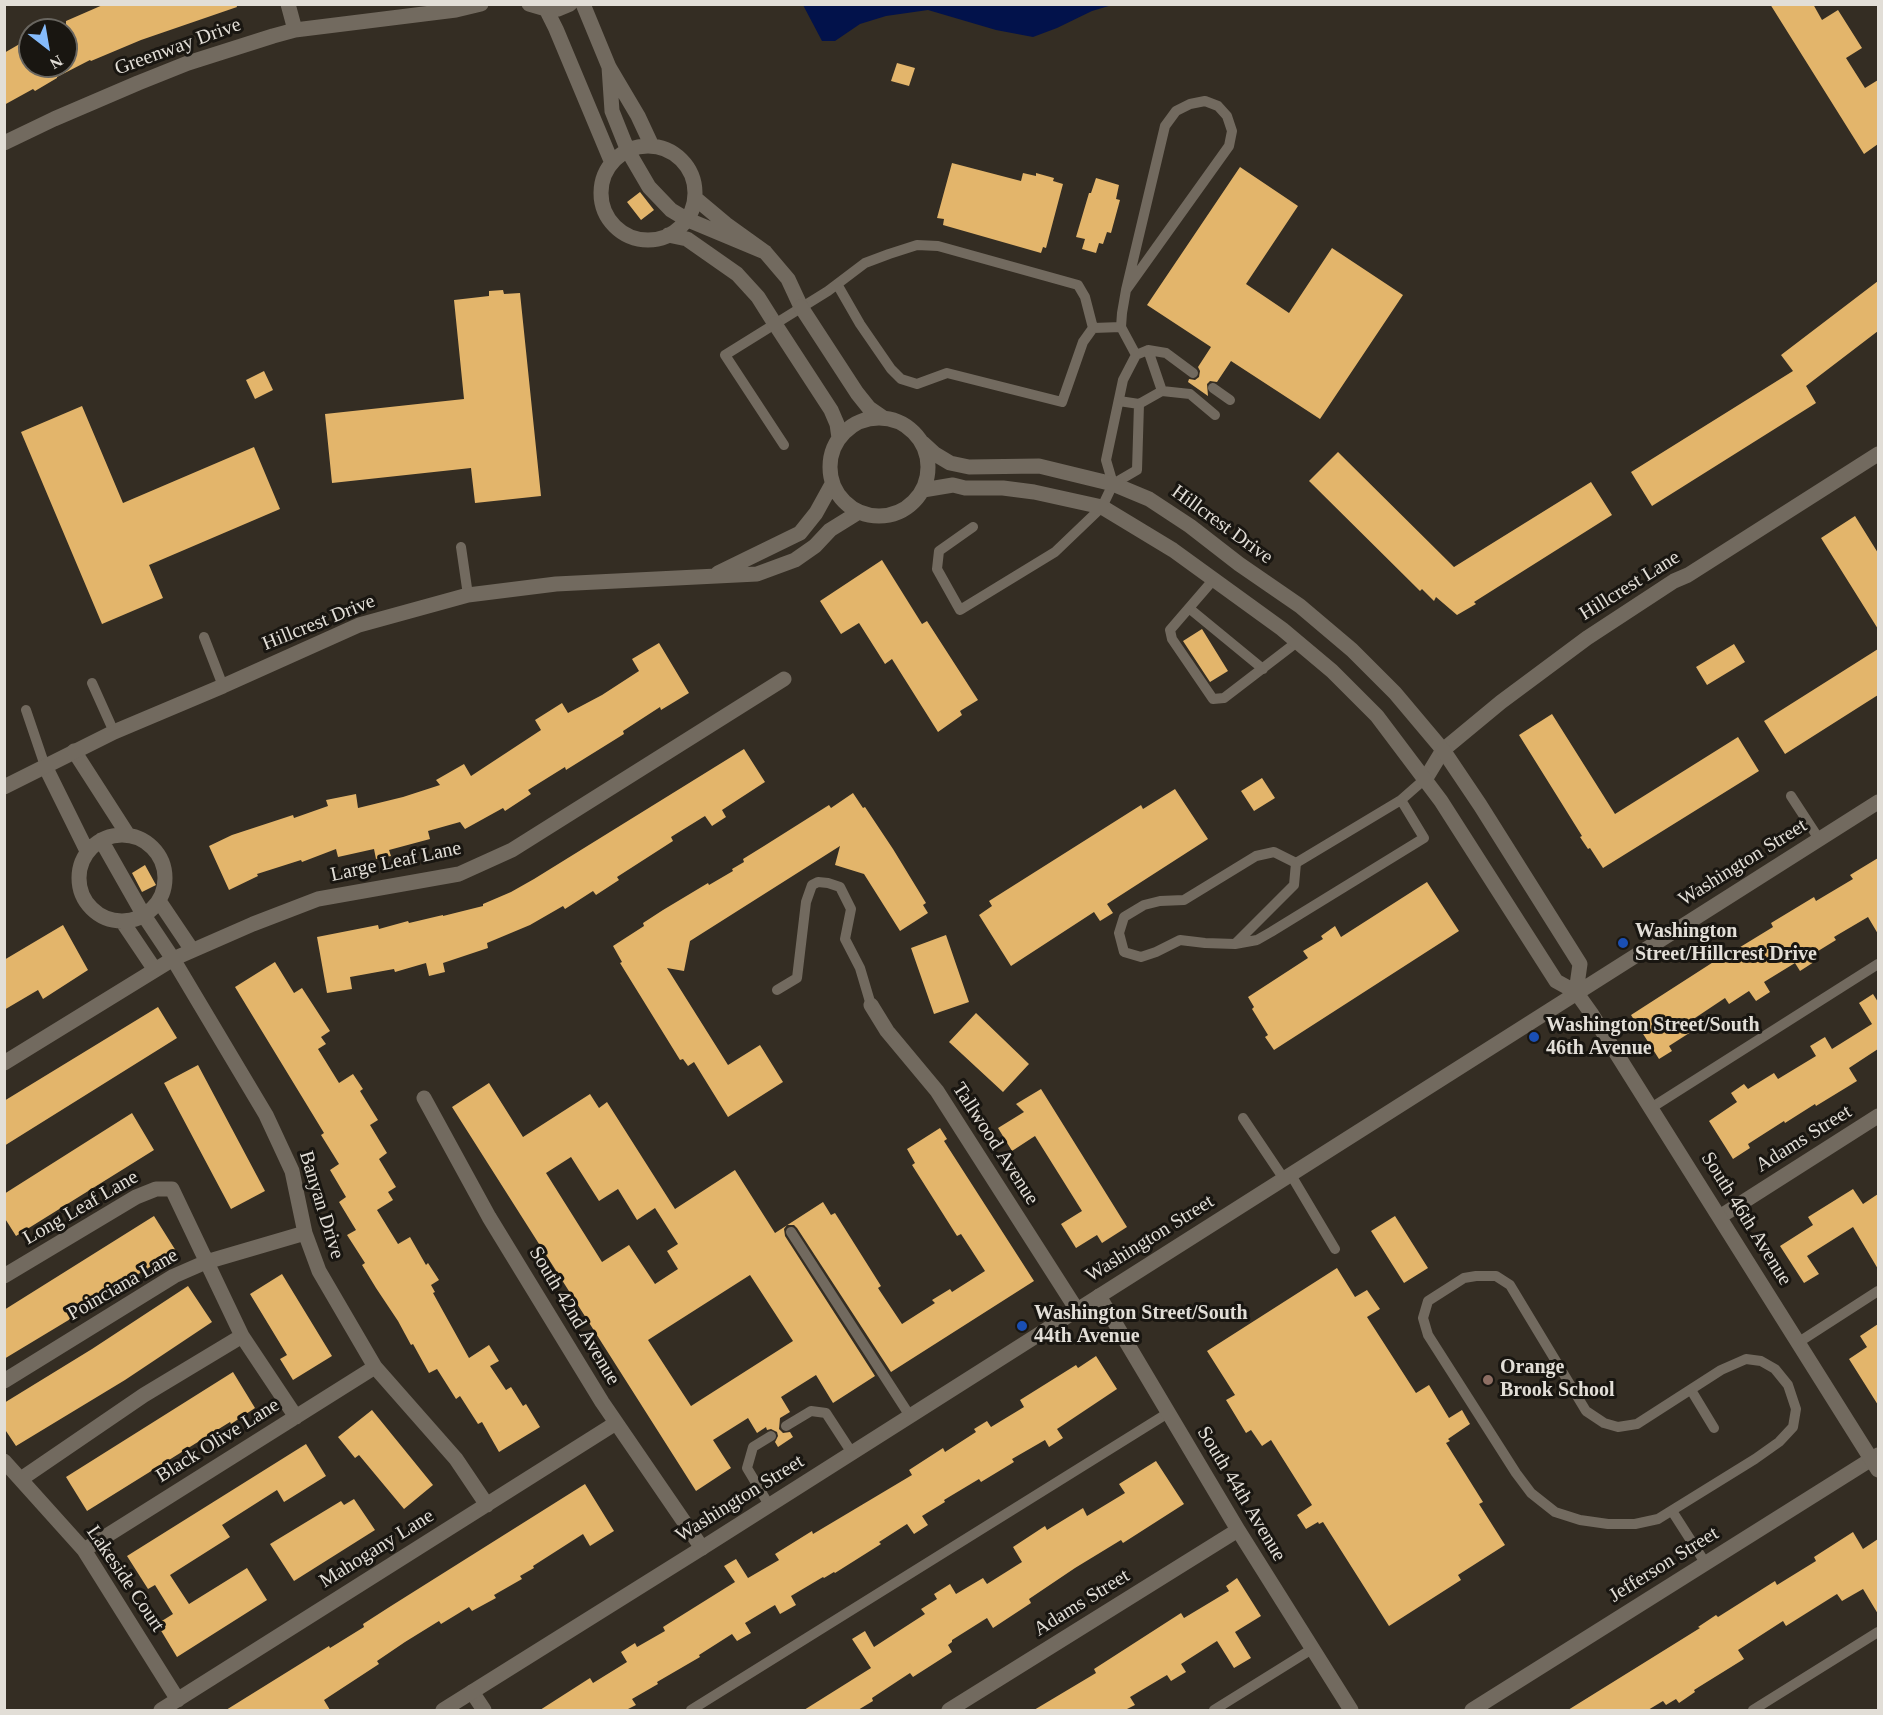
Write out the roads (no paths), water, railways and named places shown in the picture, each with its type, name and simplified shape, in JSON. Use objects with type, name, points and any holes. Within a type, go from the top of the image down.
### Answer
[{"type":"street","points":[[288,4],[295,30]]},
{"type":"street","name":"Greenway Drive","points":[[4,143],[73,111],[188,63],[295,30],[456,10],[481,4]]},
{"type":"street","points":[[529,4],[546,9],[558,9],[570,4]]},
{"type":"street","points":[[583,4],[609,67],[639,116],[652,146]]},
{"type":"street","points":[[546,9],[612,163]]},
{"type":"street","points":[[609,67],[612,111],[628,151],[649,187],[671,210],[686,219],[765,252]]},
{"type":"street","points":[[668,236],[681,226],[691,213],[695,198],[694,183],[689,169],[667,150],[652,146],[638,147],[628,151],[612,163],[604,176],[601,190],[603,206],[610,221],[621,232],[636,239],[652,240],[668,236],[687,239],[737,274],[758,297],[831,410],[837,424],[839,438]]},
{"type":"street","points":[[695,198],[765,252],[788,279],[801,307],[857,393],[869,408],[882,417]]},
{"type":"street","points":[[839,438],[851,426],[866,419],[882,417]]},
{"type":"street","name":"Hillcrest Drive","points":[[882,417],[898,421],[912,430],[935,454],[950,464],[969,467],[1039,466],[1113,484],[1149,499],[1300,606],[1352,650],[1395,693],[1443,750]]},
{"type":"street","name":"Hillcrest Drive","points":[[707,578],[778,546],[800,533],[816,513],[832,484],[830,468],[832,452],[839,438]]},
{"type":"street","points":[[832,484],[840,498],[859,512],[883,516],[899,513],[913,503],[923,490],[928,475],[928,458],[923,442]]},
{"type":"street","name":"Hillcrest Lane","points":[[1426,778],[1443,750],[1501,702],[1587,638],[1878,454]]},
{"type":"street","points":[[923,490],[953,485],[965,488],[1003,488],[1034,492],[1102,507],[1154,537],[1298,642],[1332,671],[1377,716],[1426,778]]},
{"type":"street","name":"Hillcrest Drive","points":[[4,787],[114,732],[359,625],[468,595],[556,584],[757,574],[785,564],[815,546],[830,530],[859,512]]},
{"type":"street","name":"Large Leaf Lane","points":[[4,1063],[173,959],[192,950],[318,899],[459,874],[512,850],[784,679]]},
{"type":"street","points":[[1443,750],[1580,964],[1576,992]]},
{"type":"street","points":[[74,751],[128,835]]},
{"type":"street","points":[[45,766],[87,851]]},
{"type":"street","name":"South 46th Avenue","points":[[1426,778],[1556,981],[1576,992],[1876,1462]]},
{"type":"street","name":"Washington Street","points":[[443,1710],[1878,802]]},
{"type":"street","points":[[114,835],[128,835],[142,839],[153,848],[161,860],[164,887],[159,901],[149,911],[136,918],[122,921],[108,919],[86,902],[80,889],[79,875],[82,861],[87,851],[101,840],[114,835]]},
{"type":"street","name":"Banyan Drive","points":[[101,840],[143,914],[173,959],[266,1115],[292,1171],[305,1233],[319,1271],[375,1367],[456,1459],[487,1505]]},
{"type":"street","points":[[159,901],[192,950]]},
{"type":"street","points":[[122,921],[155,970]]},
{"type":"street","name":"Tallwood Avenue","points":[[871,1005],[887,1031],[937,1091],[1077,1310]]},
{"type":"street","name":"South 42nd Avenue","points":[[424,1098],[489,1217],[616,1424],[702,1548]]},
{"type":"street","name":"Adams Street","points":[[1721,1216],[1878,1116]]},
{"type":"street","name":"Long Leaf Lane","points":[[4,1276],[136,1197],[156,1189],[172,1189],[206,1262]]},
{"type":"street","name":"Poinciana Lane","points":[[4,1381],[174,1276],[206,1262],[305,1233]]},
{"type":"street","points":[[206,1262],[242,1336],[296,1417]]},
{"type":"street","name":"South 44th Avenue","points":[[1099,1296],[1238,1530],[1351,1710]]},
{"type":"street","points":[[21,1479],[144,1395],[242,1336]]},
{"type":"street","name":"Black Olive Lane","points":[[84,1550],[375,1367]]},
{"type":"street","name":"Mahogany Lane","points":[[161,1710],[616,1424]]},
{"type":"street","name":"Lakeside Court","points":[[4,1461],[84,1550],[178,1700]]},
{"type":"street","name":"Jefferson Street","points":[[1472,1710],[1706,1564],[1876,1462]]},
{"type":"street","name":"Adams Street","points":[[949,1710],[1238,1530]]},
{"type":"street","points":[[472,1692],[484,1710]]},
{"type":"lane","points":[[1126,290],[1229,147],[1232,131],[1227,116],[1218,106],[1205,101],[1190,104],[1176,111],[1165,126],[1126,290],[1121,327],[1136,355]]},
{"type":"lane","points":[[784,445],[725,355],[837,284],[865,263],[916,245],[938,246],[1078,285],[1085,297],[1093,328]]},
{"type":"lane","points":[[837,284],[860,324],[891,369],[901,379],[917,384],[946,373],[1062,402],[1083,342],[1093,328]]},
{"type":"lane","points":[[1093,328],[1121,327]]},
{"type":"lane","points":[[1148,350],[1162,391]]},
{"type":"lane","points":[[1113,484],[1107,460],[1123,381],[1136,355],[1148,350],[1166,353],[1193,373]]},
{"type":"lane","points":[[1213,388],[1230,400]]},
{"type":"lane","points":[[1119,400],[1139,404],[1162,391],[1190,394],[1215,415]]},
{"type":"lane","points":[[973,527],[939,551],[937,569],[960,610],[1055,552],[1102,507],[1113,484],[1137,470],[1139,404]]},
{"type":"lane","points":[[461,547],[468,595]]},
{"type":"lane","points":[[1214,579],[1170,630],[1172,639],[1213,699],[1224,698],[1298,642]]},
{"type":"lane","points":[[1190,609],[1263,669]]},
{"type":"lane","points":[[204,637],[223,686]]},
{"type":"lane","points":[[92,682],[114,732]]},
{"type":"lane","points":[[26,710],[45,766]]},
{"type":"lane","points":[[1296,863],[1401,800],[1426,778]]},
{"type":"lane","points":[[1791,796],[1819,839]]},
{"type":"lane","points":[[1296,863],[1274,852],[1256,856],[1184,900],[1160,901],[1144,905],[1124,916],[1119,933],[1124,952],[1141,957],[1180,940],[1205,944],[1235,944],[1257,940],[1424,838],[1401,800]]},
{"type":"lane","points":[[1235,944],[1294,885],[1296,863]]},
{"type":"lane","points":[[777,990],[796,978],[806,902],[812,885],[818,882],[828,883],[840,887],[851,909],[845,939],[860,968],[871,1005]]},
{"type":"lane","points":[[1651,1108],[1878,964]]},
{"type":"lane","points":[[1243,1118],[1288,1177],[1335,1249]]},
{"type":"lane","points":[[791,1232],[910,1416]]},
{"type":"lane","points":[[1496,1276],[1509,1285],[1579,1401],[1586,1411],[1604,1423],[1618,1427],[1637,1424],[1691,1390],[1721,1370],[1746,1359],[1761,1361],[1775,1369],[1788,1385],[1796,1409],[1792,1427],[1779,1442],[1658,1519],[1635,1524],[1608,1524],[1580,1520],[1555,1512],[1531,1493],[1516,1473],[1428,1335],[1424,1318],[1428,1301],[1464,1278],[1496,1276]]},
{"type":"lane","points":[[1799,1342],[1878,1291]]},
{"type":"lane","points":[[1691,1390],[1714,1428]]},
{"type":"lane","points":[[786,1426],[811,1411],[826,1413],[852,1453]]},
{"type":"lane","points":[[691,1710],[1168,1413]]},
{"type":"lane","points":[[769,1505],[747,1468],[753,1447],[771,1436]]},
{"type":"lane","points":[[1672,1511],[1706,1564]]},
{"type":"lane","points":[[1754,1710],[1878,1632]]},
{"type":"lane","points":[[1214,1710],[1312,1649]]},
{"type":"place","name":"Washington Street/Hillcrest Drive","points":[[1623,943]]},
{"type":"place","name":"Washington Street/South 46th Avenue","points":[[1534,1037]]},
{"type":"place","name":"Washington Street/South 44th Avenue","points":[[1022,1326]]},
{"type":"place","name":"Orange Brook School","points":[[1488,1380]]}]
